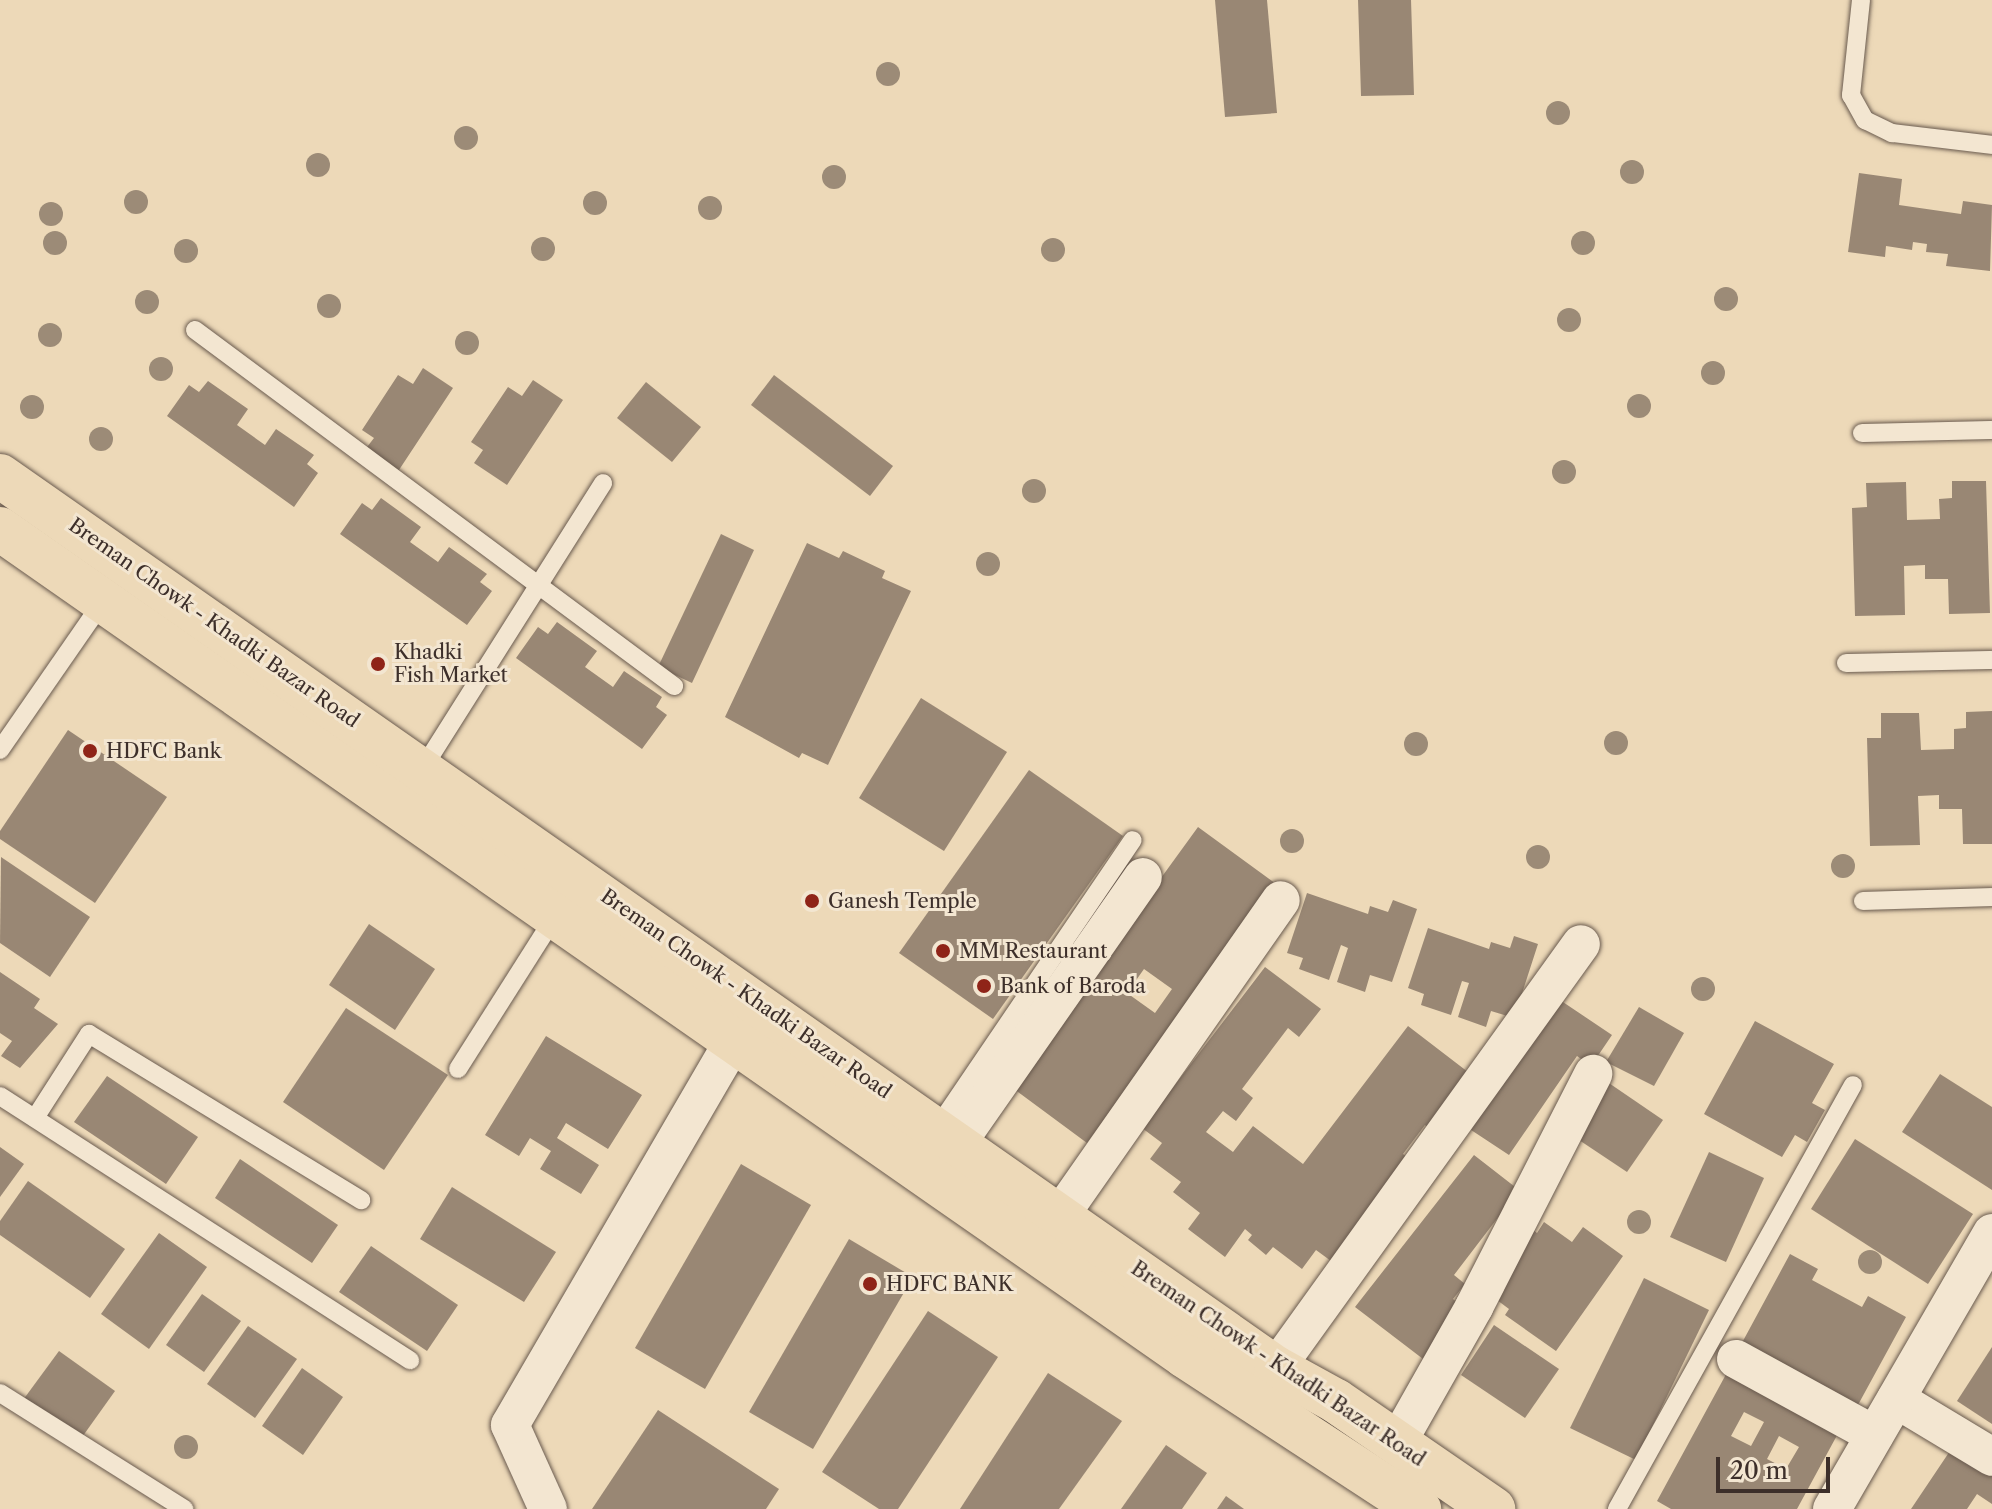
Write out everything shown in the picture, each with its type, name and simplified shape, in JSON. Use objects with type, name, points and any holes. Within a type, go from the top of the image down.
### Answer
[{"type":"main road","name":"Breman Chowk - Khadki Bazar Road","points":[[0,476],[948,1135],[1276,1368],[1419,1509]]},
{"type":"main road","name":"Breman Chowk - Khadki Bazar Road","points":[[0,529],[1185,1356],[1326,1420],[1396,1445],[1493,1509]]},
{"type":"street","points":[[948,1135],[1143,877]]},
{"type":"street","points":[[1061,1214],[1281,900]]},
{"type":"street","points":[[1276,1368],[1581,944]]},
{"type":"street","points":[[548,1509],[510,1425],[735,1042],[756,1001]]},
{"type":"street","points":[[1396,1445],[1474,1307],[1593,1074]]},
{"type":"street","points":[[1832,1509],[1992,1233]]},
{"type":"street","points":[[1736,1359],[1875,1435]]},
{"type":"street","points":[[1896,1399],[1992,1457]]},
{"type":"lane","points":[[1861,0],[1851,95],[1865,120],[1892,133],[1992,145]]},
{"type":"lane","points":[[195,330],[674,686]]},
{"type":"lane","points":[[1862,433],[1992,430]]},
{"type":"lane","points":[[423,768],[541,587],[603,483]]},
{"type":"lane","points":[[0,750],[103,601]]},
{"type":"lane","points":[[1846,663],[1992,660]]},
{"type":"lane","points":[[948,1135],[1133,840]]},
{"type":"lane","points":[[1863,901],[1992,897]]},
{"type":"lane","points":[[458,1069],[555,916]]},
{"type":"lane","points":[[35,1118],[89,1034],[361,1200]]},
{"type":"lane","points":[[1617,1509],[1853,1085]]},
{"type":"lane","points":[[0,1096],[410,1360]]},
{"type":"lane","points":[[0,1393],[184,1509]]},
{"type":"building","points":[[1215,0],[1267,0],[1277,113],[1225,117]]},
{"type":"building","points":[[1358,0],[1411,0],[1414,95],[1361,96]]},
{"type":"building","points":[[1859,173],[1902,179],[1899,205],[1961,214],[1963,201],[1992,205],[1990,271],[1946,266],[1948,254],[1926,252],[1927,244],[1913,242],[1912,250],[1886,246],[1885,257],[1848,252]]},
{"type":"building","points":[[423,368],[453,388],[397,473],[364,451],[374,438],[362,430],[398,375],[413,384]]},
{"type":"building","points":[[774,375],[893,466],[870,496],[751,405]]},
{"type":"building","points":[[533,380],[563,400],[507,485],[474,463],[483,450],[471,442],[508,387],[522,396]]},
{"type":"building","points":[[208,381],[248,409],[237,425],[265,445],[276,429],[314,455],[307,464],[318,473],[294,507],[167,416],[189,385],[199,392]]},
{"type":"building","points":[[646,382],[701,427],[672,462],[617,418]]},
{"type":"building","points":[[1952,481],[1986,481],[1990,613],[1949,614],[1948,579],[1925,579],[1925,565],[1904,566],[1905,615],[1855,616],[1852,508],[1867,507],[1866,483],[1906,482],[1907,520],[1940,519],[1939,499],[1952,498]]},
{"type":"building","points":[[381,498],[421,527],[410,542],[438,562],[449,547],[487,574],[480,582],[492,591],[467,625],[340,534],[362,503],[372,510]]},
{"type":"building","points":[[721,534],[754,550],[692,683],[658,667]]},
{"type":"building","points":[[807,543],[839,558],[843,551],[885,571],[882,578],[911,591],[828,765],[802,753],[799,758],[725,717]]},
{"type":"building","points":[[557,622],[597,651],[585,667],[613,687],[624,671],[662,697],[656,707],[667,715],[642,749],[516,658],[538,627],[548,634]]},
{"type":"building","points":[[921,698],[1007,752],[944,851],[859,798]]},
{"type":"building","points":[[1992,711],[1992,844],[1963,844],[1962,809],[1939,809],[1939,795],[1918,796],[1920,845],[1870,846],[1867,738],[1881,738],[1881,713],[1919,713],[1921,750],[1954,749],[1954,729],[1966,728],[1966,712]]},
{"type":"building","points":[[68,730],[167,797],[95,903],[0,839],[0,831]]},
{"type":"building","points":[[1029,770],[1123,836],[993,1019],[899,953]]},
{"type":"building","points":[[1198,827],[1276,884],[1087,1143],[1010,1086]],"holes":[[[1144,969],[1172,989],[1155,1013],[1127,993]]]},
{"type":"building","points":[[1,857],[90,917],[50,977],[0,943]]},
{"type":"building","points":[[1307,893],[1368,914],[1370,906],[1388,912],[1393,900],[1417,909],[1392,982],[1370,975],[1365,992],[1337,982],[1348,948],[1341,945],[1329,980],[1299,969],[1303,958],[1287,953]]},
{"type":"building","points":[[369,924],[435,969],[395,1030],[329,985]]},
{"type":"building","points":[[1428,928],[1489,949],[1491,942],[1510,948],[1514,936],[1538,944],[1514,1018],[1491,1011],[1486,1027],[1458,1017],[1469,983],[1462,981],[1451,1015],[1421,1005],[1424,994],[1408,988]]},
{"type":"building","points":[[1265,967],[1321,1009],[1299,1037],[1288,1028],[1242,1089],[1253,1098],[1236,1121],[1223,1111],[1206,1132],[1233,1152],[1253,1126],[1303,1164],[1408,1026],[1481,1082],[1439,1137],[1425,1125],[1403,1154],[1418,1165],[1331,1261],[1316,1250],[1302,1269],[1273,1247],[1266,1255],[1248,1240],[1252,1235],[1245,1229],[1225,1257],[1188,1229],[1200,1213],[1173,1192],[1181,1182],[1150,1159],[1162,1143],[1142,1128]]},
{"type":"building","points":[[0,972],[40,999],[34,1008],[58,1024],[20,1068],[1,1056],[12,1041],[0,1033]]},
{"type":"building","points":[[1551,994],[1612,1035],[1591,1066],[1577,1056],[1509,1155],[1462,1124]]},
{"type":"building","points":[[1639,1007],[1684,1033],[1654,1086],[1606,1062]]},
{"type":"building","points":[[346,1008],[448,1075],[384,1170],[283,1102]]},
{"type":"building","points":[[1755,1021],[1834,1064],[1812,1103],[1825,1110],[1807,1142],[1795,1135],[1782,1157],[1704,1114]]},
{"type":"building","points":[[546,1036],[642,1095],[608,1149],[566,1123],[557,1138],[599,1165],[581,1194],[540,1169],[551,1151],[530,1138],[519,1156],[485,1135]]},
{"type":"building","points":[[1940,1074],[1992,1107],[1992,1190],[1902,1132]]},
{"type":"building","points":[[107,1076],[198,1137],[166,1184],[74,1122]]},
{"type":"building","points":[[1603,1079],[1663,1120],[1627,1172],[1570,1134]]},
{"type":"building","points":[[1855,1139],[1973,1214],[1928,1284],[1811,1209]]},
{"type":"building","points":[[0,1147],[24,1164],[0,1197]]},
{"type":"building","points":[[1709,1152],[1764,1178],[1726,1262],[1670,1237]]},
{"type":"building","points":[[1474,1155],[1519,1190],[1454,1275],[1465,1284],[1453,1299],[1467,1311],[1427,1362],[1355,1307]]},
{"type":"building","points":[[240,1159],[338,1225],[312,1263],[215,1198]]},
{"type":"building","points":[[741,1164],[811,1205],[705,1389],[635,1348]]},
{"type":"building","points":[[28,1181],[125,1249],[90,1298],[0,1235],[0,1221]]},
{"type":"building","points":[[452,1187],[556,1252],[524,1302],[420,1239]]},
{"type":"building","points":[[1544,1222],[1572,1242],[1583,1227],[1623,1256],[1556,1351],[1505,1315],[1509,1309],[1493,1297],[1524,1223],[1537,1233]]},
{"type":"building","points":[[159,1233],[207,1267],[149,1349],[101,1314]]},
{"type":"building","points":[[849,1239],[913,1277],[813,1449],[749,1412]]},
{"type":"building","points":[[371,1246],[458,1305],[427,1351],[339,1292]]},
{"type":"building","points":[[1790,1254],[1818,1269],[1812,1280],[1862,1307],[1868,1296],[1906,1317],[1853,1414],[1737,1352]]},
{"type":"building","points":[[1644,1278],[1709,1310],[1636,1460],[1570,1428]]},
{"type":"building","points":[[202,1294],[241,1321],[204,1372],[166,1345]]},
{"type":"building","points":[[928,1311],[998,1357],[898,1509],[879,1509],[822,1472]]},
{"type":"building","points":[[1494,1325],[1559,1369],[1525,1418],[1461,1375]]},
{"type":"building","points":[[248,1326],[297,1359],[255,1418],[207,1384]]},
{"type":"building","points":[[1992,1347],[1992,1424],[1957,1401]]},
{"type":"building","points":[[59,1351],[115,1391],[80,1440],[23,1400]]},
{"type":"building","points":[[1730,1367],[1841,1428],[1797,1509],[1671,1509],[1657,1501]],"holes":[[[1744,1412],[1764,1422],[1751,1446],[1731,1436]],[[1779,1436],[1799,1447],[1786,1469],[1767,1459]]]},
{"type":"building","points":[[302,1368],[343,1397],[303,1455],[262,1426]]},
{"type":"building","points":[[1048,1373],[1122,1421],[1059,1509],[960,1509]]},
{"type":"building","points":[[658,1410],[779,1489],[766,1509],[592,1509]]},
{"type":"building","points":[[1956,1442],[1992,1466],[1992,1504],[1977,1494],[1967,1509],[1911,1509]]},
{"type":"building","points":[[1166,1445],[1207,1473],[1182,1509],[1121,1509]]},
{"type":"building","points":[[1226,1496],[1244,1509],[1217,1509]]},
{"type":"place","name":"Khadki Fish Market","points":[[378,664]]},
{"type":"place","name":"HDFC Bank","points":[[90,751]]},
{"type":"place","name":"Ganesh Temple","points":[[812,901]]},
{"type":"place","name":"MM Restaurant","points":[[943,951]]},
{"type":"place","name":"Bank of Baroda","points":[[984,986]]},
{"type":"place","name":"HDFC BANK","points":[[870,1284]]}]
